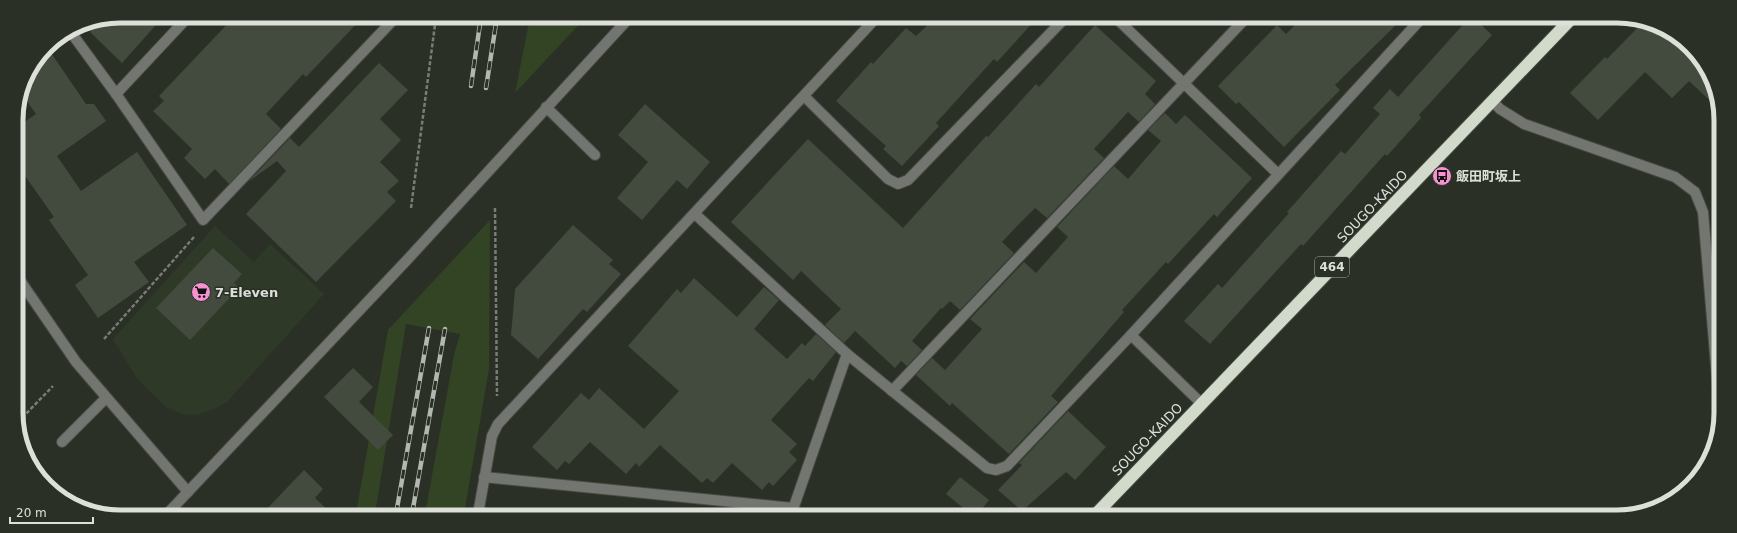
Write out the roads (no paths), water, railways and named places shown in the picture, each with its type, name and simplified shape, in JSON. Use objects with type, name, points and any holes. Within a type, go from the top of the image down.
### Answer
[{"type":"highway","name":"SOUGO-KAIDO","points":[[1100,510],[1567,23]]},
{"type":"street","points":[[116,94],[182,23]]},
{"type":"street","points":[[73,35],[116,94],[203,220],[390,23]]},
{"type":"street","points":[[171,510],[407,260],[624,23]]},
{"type":"street","points":[[479,510],[492,436],[498,424],[871,23]]},
{"type":"street","points":[[804,96],[888,179],[898,184],[908,180],[1060,23]]},
{"type":"street","points":[[1121,23],[1278,174]]},
{"type":"street","points":[[892,391],[1241,23]]},
{"type":"street","points":[[694,214],[847,354],[987,468],[996,470],[1007,466],[1131,335],[1417,23]]},
{"type":"street","points":[[1492,101],[1500,109],[1524,124],[1675,177],[1695,192],[1703,212],[1714,333]]},
{"type":"street","points":[[546,108],[595,155]]},
{"type":"street","points":[[23,285],[76,362],[188,492]]},
{"type":"street","points":[[1131,335],[1201,403]]},
{"type":"street","points":[[792,510],[847,354]]},
{"type":"street","points":[[62,442],[106,398]]},
{"type":"street","points":[[484,477],[783,510]]},
{"type":"railway","points":[[471,86],[480,23]]},
{"type":"railway","points":[[486,88],[496,23]]},
{"type":"railway","points":[[397,510],[429,328]]},
{"type":"railway","points":[[413,510],[445,329]]},
{"type":"place","name":"飯田町坂上","points":[[1442,176]]},
{"type":"place","name":"7-Eleven","points":[[201,292]]}]
